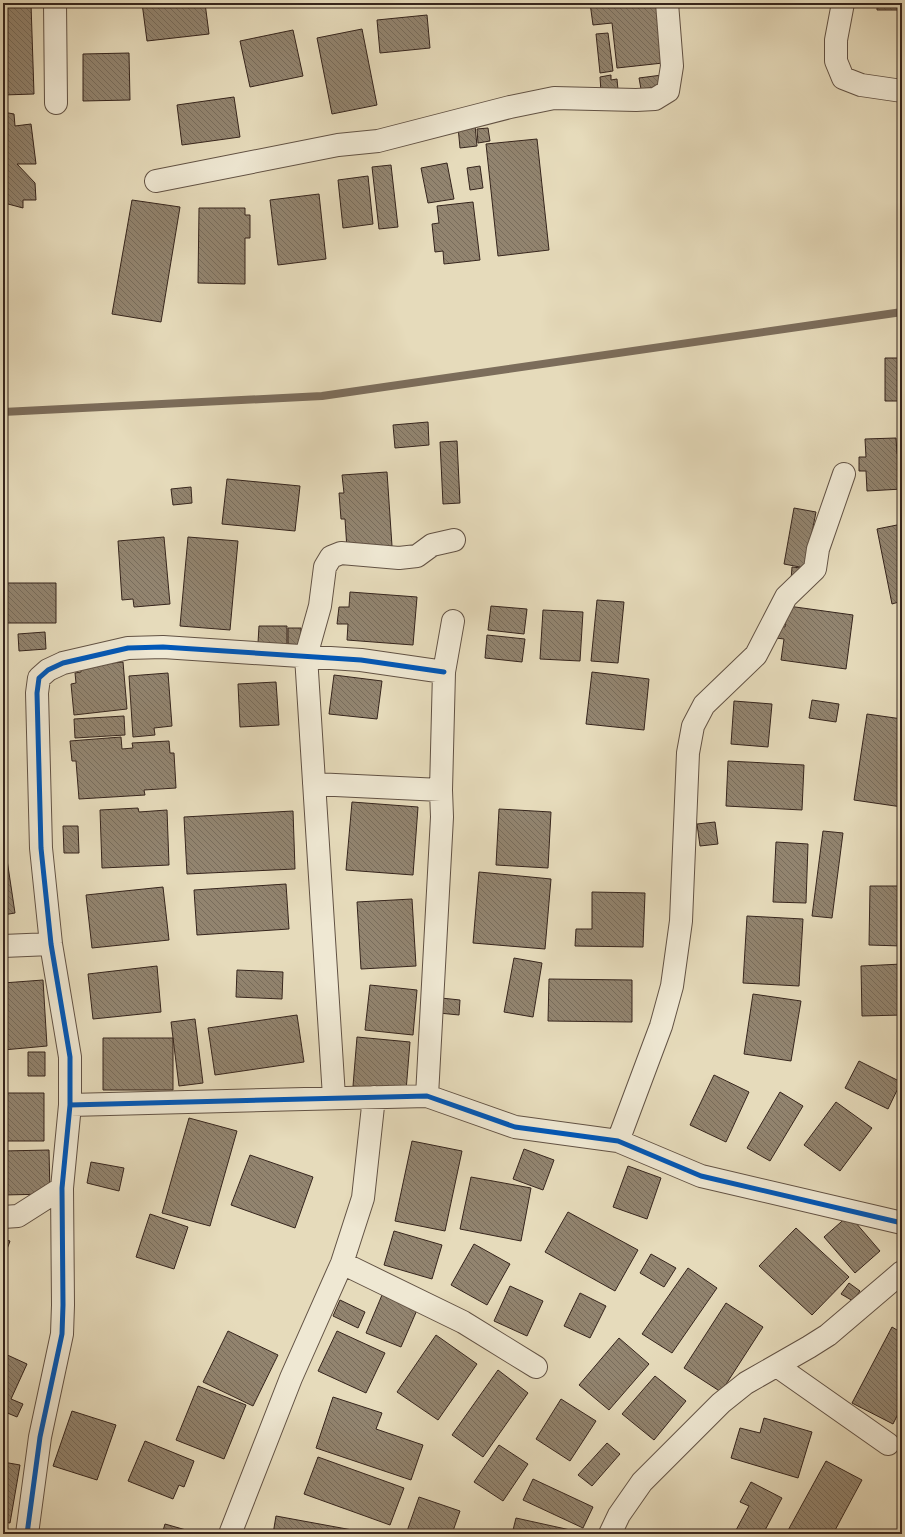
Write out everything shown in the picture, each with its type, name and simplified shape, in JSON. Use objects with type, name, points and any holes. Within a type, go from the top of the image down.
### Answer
[{"type":"street","points":[[55,3],[56,103]]},
{"type":"street","points":[[156,180],[338,145],[378,141],[510,107],[554,98],[654,99],[668,91],[672,66],[667,3]]},
{"type":"street","points":[[843,3],[836,47],[836,61],[842,78],[861,84],[902,91]]},
{"type":"street","points":[[618,1141],[661,1026],[672,986],[681,921],[688,753],[694,726],[704,705],[756,655],[786,597],[815,569],[818,549],[844,474]]},
{"type":"street","points":[[334,1097],[306,656],[320,606],[325,567],[331,557],[341,553],[391,557],[417,556],[432,545],[454,540]]},
{"type":"street","points":[[427,1096],[442,817],[441,790],[444,672],[452,621]]},
{"type":"street","points":[[27,1534],[40,1437],[62,1334],[62,1188],[70,1105],[70,1058],[51,944],[41,848],[37,693],[39,678],[48,670],[63,663],[128,648],[163,647],[362,660],[444,672]]},
{"type":"street","points":[[314,784],[441,790]]},
{"type":"street","points":[[3,946],[51,944]]},
{"type":"street","points":[[70,1105],[334,1097],[427,1096],[515,1127],[618,1141],[701,1176],[902,1223]]},
{"type":"street","points":[[230,1534],[291,1378],[342,1263],[363,1198],[374,1097]]},
{"type":"street","points":[[3,1217],[18,1216],[62,1188]]},
{"type":"street","points":[[342,1263],[463,1322],[536,1368]]},
{"type":"street","points":[[610,1534],[619,1515],[642,1482],[720,1403],[746,1383],[810,1347],[828,1335],[902,1272]]},
{"type":"street","points":[[777,1366],[888,1444]]},
{"type":"building","points":[[142,3],[205,3],[209,34],[147,41]]},
{"type":"building","points":[[590,3],[656,3],[663,63],[617,68],[612,23],[593,25]]},
{"type":"building","points":[[877,3],[902,3],[902,10],[877,10]]},
{"type":"building","points":[[31,4],[34,94],[3,95],[3,5]]},
{"type":"building","points":[[427,15],[430,48],[380,53],[377,20]]},
{"type":"building","points":[[362,29],[377,105],[332,114],[317,38]]},
{"type":"building","points":[[293,30],[303,76],[250,87],[240,41]]},
{"type":"building","points":[[608,33],[613,71],[600,73],[596,34]]},
{"type":"building","points":[[129,53],[130,100],[83,101],[83,54]]},
{"type":"building","points":[[611,75],[611,80],[617,79],[618,90],[601,92],[600,77]]},
{"type":"building","points":[[662,75],[664,86],[641,89],[639,78]]},
{"type":"building","points":[[234,97],[240,137],[182,145],[177,105]]},
{"type":"building","points":[[3,112],[14,114],[15,126],[31,124],[36,164],[17,164],[35,183],[36,200],[23,200],[23,208],[8,204],[3,205]]},
{"type":"building","points":[[475,125],[477,146],[460,148],[458,127]]},
{"type":"building","points":[[488,128],[490,141],[478,143],[477,129]]},
{"type":"building","points":[[537,139],[549,250],[498,256],[486,144]]},
{"type":"building","points":[[447,163],[454,199],[428,203],[421,168]]},
{"type":"building","points":[[391,165],[398,227],[379,229],[372,167]]},
{"type":"building","points":[[480,166],[483,188],[470,190],[467,168]]},
{"type":"building","points":[[368,176],[373,224],[343,228],[338,180]]},
{"type":"building","points":[[319,194],[326,259],[278,265],[270,200]]},
{"type":"building","points":[[132,200],[180,207],[161,322],[112,314]]},
{"type":"building","points":[[473,202],[480,260],[444,264],[443,251],[435,252],[432,224],[439,223],[437,206]]},
{"type":"building","points":[[199,208],[245,208],[245,215],[250,215],[250,238],[245,238],[245,284],[198,283]]},
{"type":"building","points":[[885,358],[902,358],[902,401],[885,401]]},
{"type":"building","points":[[428,422],[429,445],[395,448],[393,425]]},
{"type":"building","points":[[896,438],[897,454],[902,454],[902,489],[867,491],[866,471],[859,471],[859,457],[866,457],[865,439]]},
{"type":"building","points":[[457,441],[460,503],[443,504],[440,442]]},
{"type":"building","points":[[387,472],[392,546],[347,549],[345,519],[341,519],[339,493],[344,493],[342,475]]},
{"type":"building","points":[[227,479],[300,486],[295,531],[222,524]]},
{"type":"building","points":[[191,487],[192,503],[173,505],[171,489]]},
{"type":"building","points":[[794,508],[816,512],[805,568],[784,564]]},
{"type":"building","points":[[902,524],[902,601],[892,604],[877,529]]},
{"type":"building","points":[[164,537],[170,604],[134,607],[133,599],[122,600],[118,541]]},
{"type":"building","points":[[188,537],[238,541],[230,630],[180,626]]},
{"type":"building","points":[[792,567],[801,568],[791,580]]},
{"type":"building","points":[[7,583],[56,583],[56,623],[6,623]]},
{"type":"building","points":[[350,592],[417,597],[413,645],[347,640],[348,624],[337,624],[339,607],[349,607]]},
{"type":"building","points":[[597,600],[624,602],[618,663],[591,661]]},
{"type":"building","points":[[491,606],[527,609],[524,634],[488,630]]},
{"type":"building","points":[[788,606],[853,615],[846,669],[781,660],[784,639],[776,638],[778,626],[785,627]]},
{"type":"building","points":[[543,610],[583,612],[580,661],[540,659]]},
{"type":"building","points":[[259,626],[287,626],[287,644],[258,643]]},
{"type":"building","points":[[288,628],[301,628],[301,645],[288,644]]},
{"type":"building","points":[[45,632],[46,649],[19,651],[18,634]]},
{"type":"building","points":[[487,635],[525,639],[522,662],[485,658]]},
{"type":"building","points":[[123,662],[127,709],[74,715],[71,684],[76,683],[75,673],[81,672],[81,666]]},
{"type":"building","points":[[592,672],[649,679],[644,730],[586,724]]},
{"type":"building","points":[[168,673],[172,726],[154,728],[155,735],[133,737],[129,676]]},
{"type":"building","points":[[334,675],[382,681],[377,719],[329,714]]},
{"type":"building","points":[[276,682],[279,725],[240,727],[238,684]]},
{"type":"building","points":[[812,700],[839,704],[836,722],[809,718]]},
{"type":"building","points":[[734,701],[772,704],[768,747],[731,744]]},
{"type":"building","points":[[867,714],[902,719],[902,807],[854,800]]},
{"type":"building","points":[[124,716],[125,735],[75,738],[74,719]]},
{"type":"building","points":[[121,737],[122,749],[133,748],[132,743],[169,741],[170,753],[174,753],[176,788],[144,790],[145,795],[79,799],[76,761],[72,761],[70,741]]},
{"type":"building","points":[[728,761],[804,765],[802,810],[726,806]]},
{"type":"building","points":[[352,802],[418,807],[413,875],[346,870]]},
{"type":"building","points":[[138,808],[139,812],[167,810],[169,865],[102,868],[100,810]]},
{"type":"building","points":[[499,809],[551,812],[548,868],[496,865]]},
{"type":"building","points":[[293,811],[295,869],[187,874],[184,817]]},
{"type":"building","points":[[715,822],[718,844],[700,846],[697,824]]},
{"type":"building","points":[[63,826],[78,826],[79,853],[64,853]]},
{"type":"building","points":[[823,831],[843,833],[832,918],[812,916]]},
{"type":"building","points":[[3,833],[15,913],[3,915]]},
{"type":"building","points":[[776,842],[808,844],[806,903],[773,902]]},
{"type":"building","points":[[479,872],[551,879],[545,949],[473,943]]},
{"type":"building","points":[[286,884],[289,929],[197,935],[194,890]]},
{"type":"building","points":[[870,886],[902,886],[902,946],[869,945]]},
{"type":"building","points":[[163,887],[169,940],[92,948],[86,895]]},
{"type":"building","points":[[592,892],[645,893],[643,947],[575,946],[576,929],[592,929]]},
{"type":"building","points":[[412,899],[416,966],[361,969],[357,902]]},
{"type":"building","points":[[747,916],[803,919],[799,986],[743,983]]},
{"type":"building","points":[[514,958],[542,963],[533,1017],[504,1012]]},
{"type":"building","points":[[902,964],[902,1015],[862,1016],[861,966]]},
{"type":"building","points":[[157,966],[161,1012],[93,1019],[88,974]]},
{"type":"building","points":[[237,970],[283,972],[282,999],[236,997]]},
{"type":"building","points":[[549,979],[632,980],[632,1022],[548,1021]]},
{"type":"building","points":[[43,980],[47,1046],[3,1050],[3,983]]},
{"type":"building","points":[[370,985],[417,990],[413,1035],[365,1030]]},
{"type":"building","points":[[753,994],[801,1001],[791,1061],[744,1054]]},
{"type":"building","points":[[441,998],[460,1000],[459,1015],[439,1013]]},
{"type":"building","points":[[297,1015],[304,1062],[215,1075],[208,1028]]},
{"type":"building","points":[[195,1019],[203,1083],[179,1086],[171,1022]]},
{"type":"building","points":[[357,1037],[410,1042],[406,1091],[353,1086]]},
{"type":"building","points":[[103,1038],[173,1038],[173,1090],[103,1090]]},
{"type":"building","points":[[28,1052],[45,1052],[45,1076],[28,1076]]},
{"type":"building","points":[[859,1061],[901,1082],[888,1109],[845,1088]]},
{"type":"building","points":[[714,1075],[749,1092],[726,1142],[690,1125]]},
{"type":"building","points":[[780,1092],[803,1106],[770,1161],[747,1148]]},
{"type":"building","points":[[3,1093],[44,1093],[44,1141],[3,1141]]},
{"type":"building","points":[[836,1102],[872,1128],[840,1171],[804,1145]]},
{"type":"building","points":[[189,1118],[237,1131],[210,1226],[162,1213]]},
{"type":"building","points":[[412,1141],[462,1151],[445,1231],[395,1221]]},
{"type":"building","points":[[524,1149],[554,1160],[543,1190],[513,1179]]},
{"type":"building","points":[[49,1150],[50,1194],[3,1195],[3,1151]]},
{"type":"building","points":[[250,1155],[313,1177],[295,1228],[231,1205]]},
{"type":"building","points":[[91,1162],[124,1168],[119,1191],[87,1183]]},
{"type":"building","points":[[628,1166],[661,1178],[647,1219],[613,1207]]},
{"type":"building","points":[[471,1177],[531,1188],[521,1241],[460,1229]]},
{"type":"building","points":[[568,1212],[638,1250],[615,1291],[545,1252]]},
{"type":"building","points":[[150,1214],[188,1227],[174,1269],[136,1257]]},
{"type":"building","points":[[849,1215],[880,1251],[855,1273],[824,1237]]},
{"type":"building","points":[[796,1228],[849,1277],[812,1315],[759,1266]]},
{"type":"building","points":[[394,1231],[442,1245],[432,1279],[384,1265]]},
{"type":"building","points":[[3,1239],[10,1241],[3,1260]]},
{"type":"building","points":[[474,1244],[510,1264],[487,1305],[451,1285]]},
{"type":"building","points":[[651,1254],[676,1268],[664,1287],[640,1273]]},
{"type":"building","points":[[688,1268],[717,1288],[672,1353],[642,1334]]},
{"type":"building","points":[[849,1283],[860,1291],[853,1301],[841,1294]]},
{"type":"building","points":[[510,1286],[543,1301],[527,1336],[494,1321]]},
{"type":"building","points":[[580,1293],[606,1306],[590,1338],[564,1326]]},
{"type":"building","points":[[382,1295],[417,1310],[401,1347],[366,1333]]},
{"type":"building","points":[[340,1300],[365,1312],[358,1328],[333,1316]]},
{"type":"building","points":[[726,1303],[763,1327],[721,1392],[684,1368]]},
{"type":"building","points":[[892,1327],[902,1333],[902,1406],[893,1424],[852,1403]]},
{"type":"building","points":[[228,1331],[278,1355],[253,1406],[203,1382]]},
{"type":"building","points":[[337,1331],[385,1353],[366,1393],[318,1371]]},
{"type":"building","points":[[436,1335],[477,1364],[438,1420],[397,1392]]},
{"type":"building","points":[[619,1338],[649,1364],[609,1410],[579,1385]]},
{"type":"building","points":[[3,1353],[27,1364],[11,1399],[23,1404],[17,1417],[5,1412],[3,1417]]},
{"type":"building","points":[[498,1370],[528,1393],[483,1457],[452,1435]]},
{"type":"building","points":[[655,1376],[686,1401],[654,1440],[622,1414]]},
{"type":"building","points":[[198,1386],[246,1405],[224,1459],[176,1440]]},
{"type":"building","points":[[333,1397],[382,1413],[376,1429],[423,1445],[411,1480],[316,1448]]},
{"type":"building","points":[[561,1399],[596,1421],[570,1461],[536,1439]]},
{"type":"building","points":[[72,1411],[116,1425],[97,1480],[53,1466]]},
{"type":"building","points":[[764,1418],[812,1432],[798,1478],[731,1458],[740,1428],[760,1433]]},
{"type":"building","points":[[145,1441],[194,1461],[184,1487],[179,1485],[173,1499],[128,1481]]},
{"type":"building","points":[[607,1443],[620,1454],[592,1486],[578,1475]]},
{"type":"building","points":[[499,1445],[528,1464],[503,1501],[474,1482]]},
{"type":"building","points":[[318,1457],[404,1488],[390,1525],[304,1494]]},
{"type":"building","points":[[826,1461],[862,1480],[833,1534],[786,1534]]},
{"type":"building","points":[[3,1462],[20,1465],[10,1523],[3,1522]]},
{"type":"building","points":[[533,1479],[593,1507],[583,1528],[523,1500]]},
{"type":"building","points":[[751,1482],[782,1498],[763,1534],[738,1534],[735,1532],[749,1506],[740,1502]]},
{"type":"building","points":[[419,1497],[460,1511],[452,1534],[406,1534]]},
{"type":"building","points":[[276,1516],[374,1534],[273,1534]]},
{"type":"building","points":[[516,1518],[584,1533],[584,1534],[512,1534]]},
{"type":"building","points":[[165,1524],[200,1534],[162,1534]]},
{"type":"waterway","points":[[3,412],[322,396],[902,312]]},
{"type":"cycle path","points":[[27,1534],[40,1437],[62,1334],[62,1188],[70,1105],[70,1057],[51,944],[41,848],[37,693],[39,678],[48,670],[63,663],[128,648],[163,647],[361,660],[444,672]]},
{"type":"cycle path","points":[[70,1105],[427,1096],[515,1127],[618,1141],[701,1176],[902,1223]]}]
